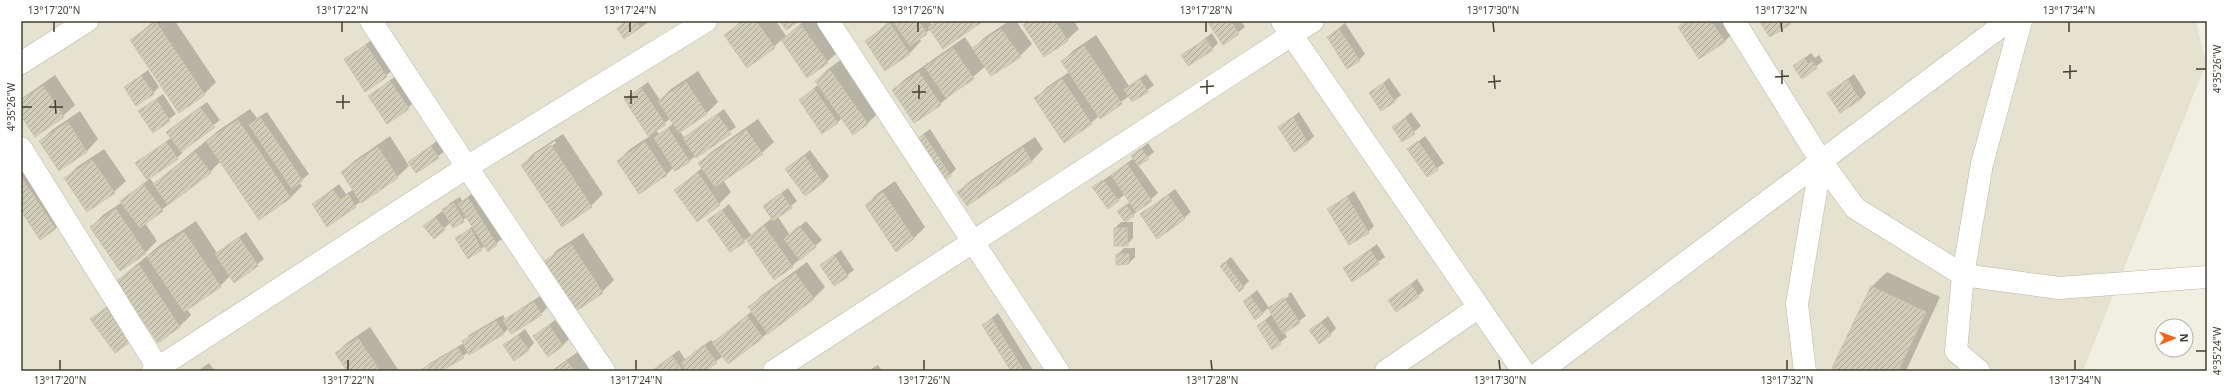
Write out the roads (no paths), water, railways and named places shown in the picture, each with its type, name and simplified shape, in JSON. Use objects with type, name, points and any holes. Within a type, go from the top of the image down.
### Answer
[{"type":"street","points":[[21,63],[87,21]]},
{"type":"street","points":[[371,21],[466,167],[604,371]]},
{"type":"street","points":[[21,148],[157,370],[466,167],[706,21]]},
{"type":"street","points":[[828,21],[1058,371]]},
{"type":"street","points":[[774,371],[973,242],[1286,28],[1313,21]]},
{"type":"street","points":[[1734,21],[1822,161],[1856,208],[1963,275],[2059,288],[2207,277]]},
{"type":"street","points":[[1540,371],[2008,21]]},
{"type":"street","points":[[1979,371],[1956,351],[1963,275],[1982,164],[2021,21]]},
{"type":"street","points":[[1286,28],[1523,371]]},
{"type":"street","points":[[1805,371],[1796,304],[1822,161]]},
{"type":"street","points":[[1386,371],[1479,308]]}]
